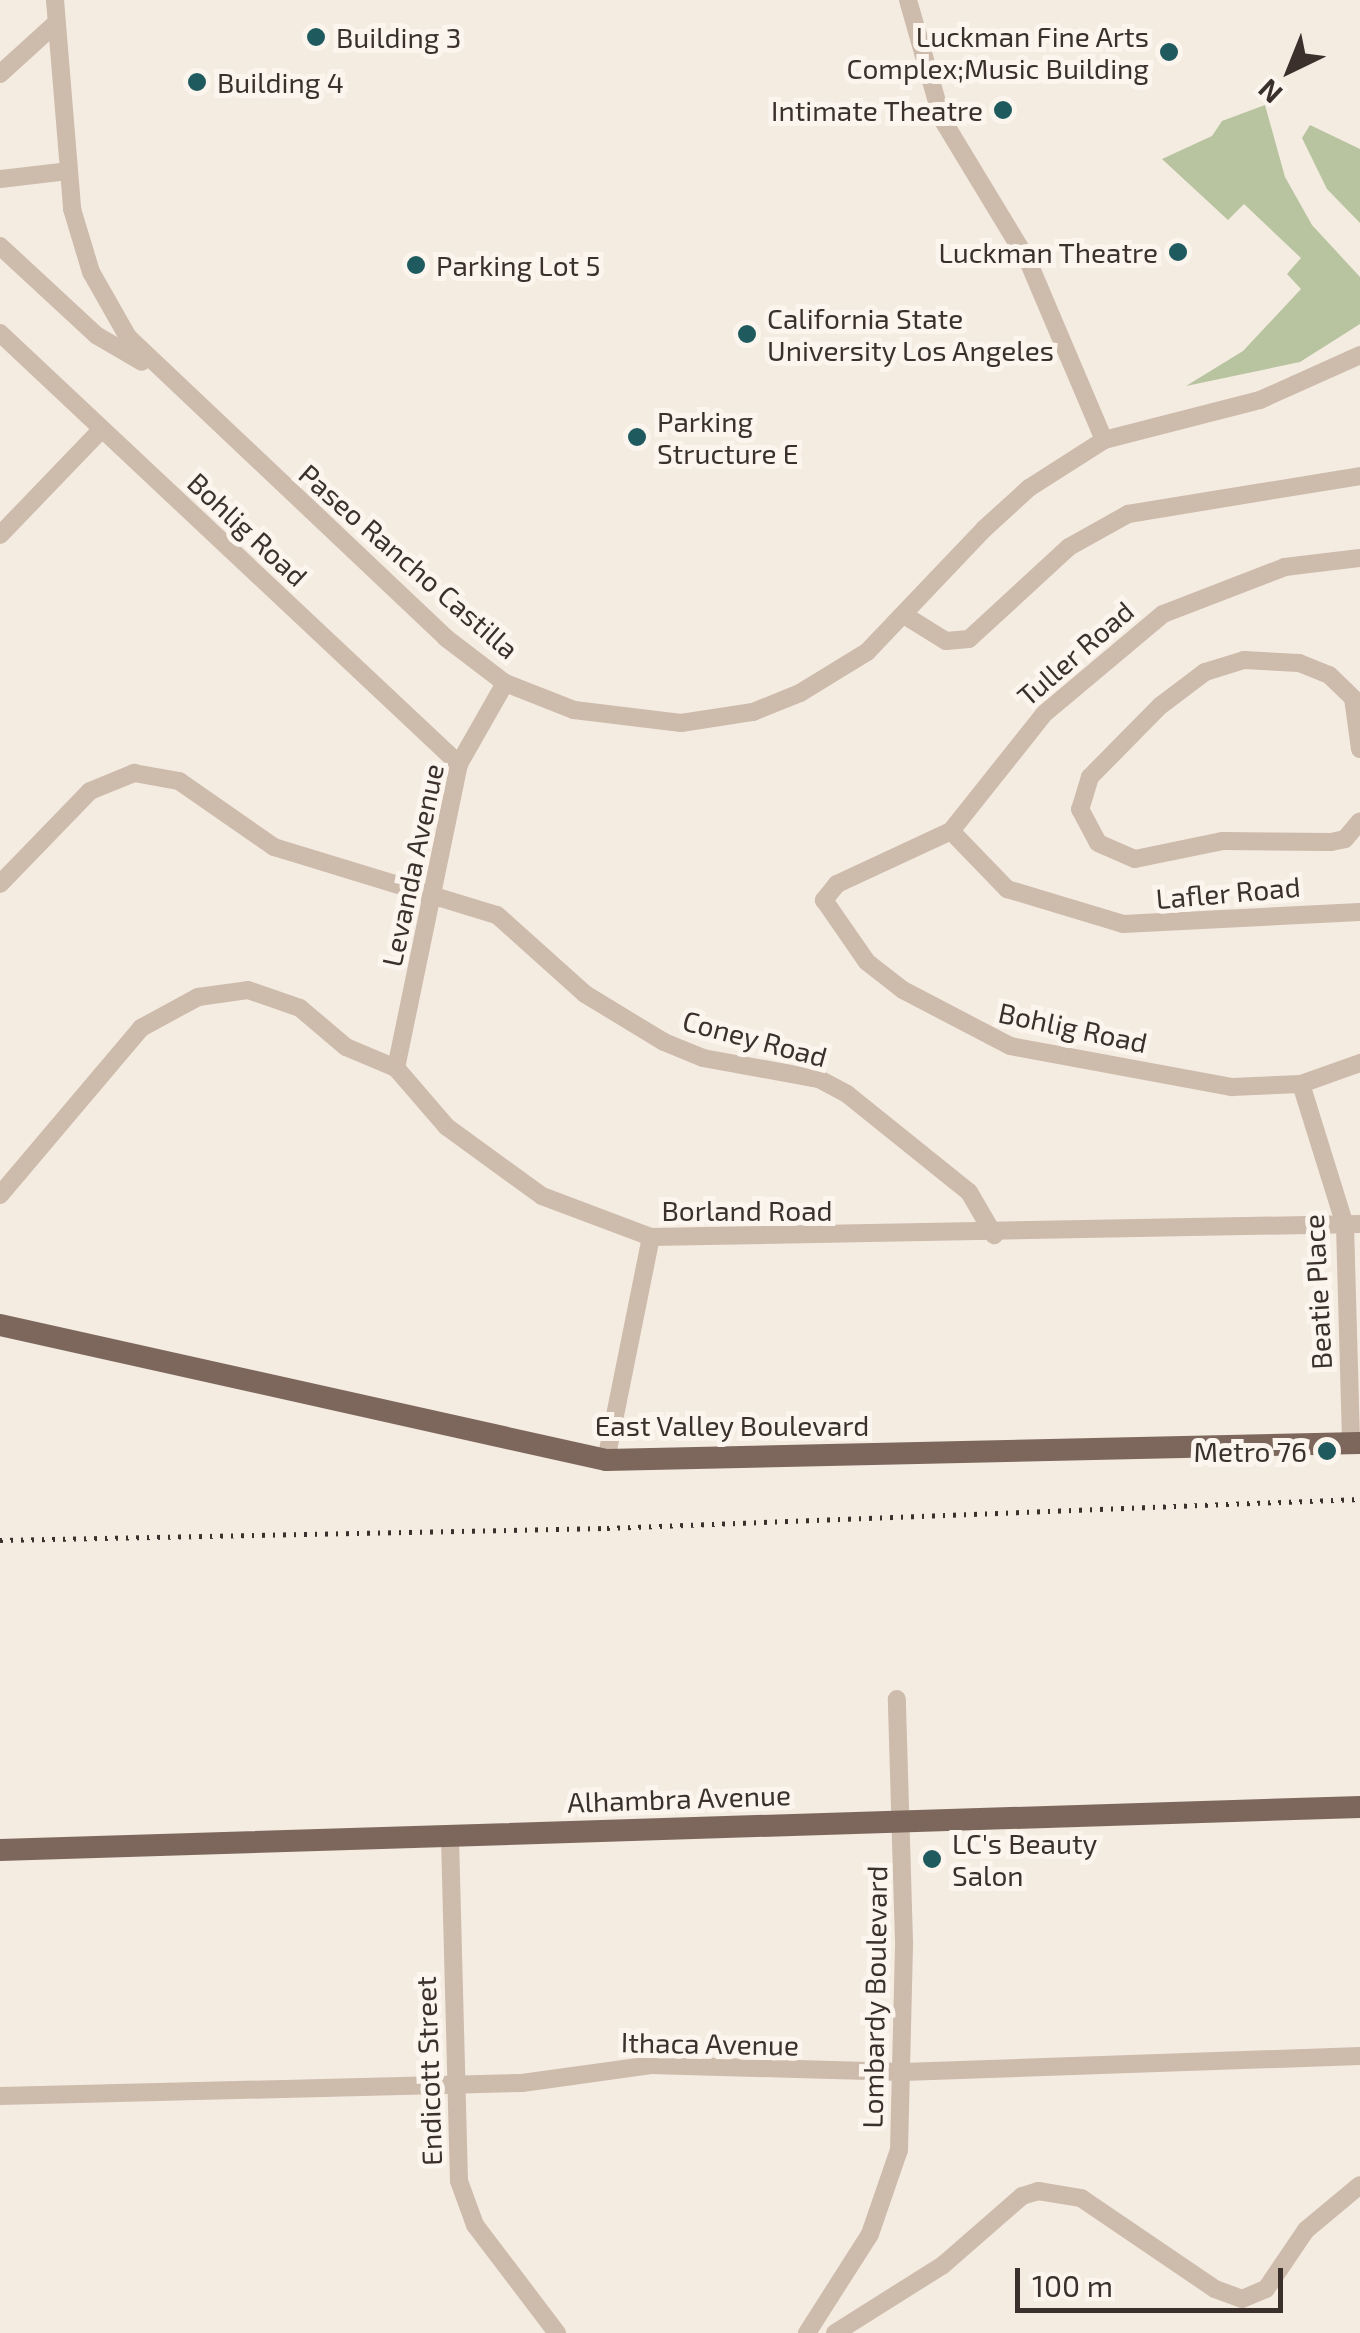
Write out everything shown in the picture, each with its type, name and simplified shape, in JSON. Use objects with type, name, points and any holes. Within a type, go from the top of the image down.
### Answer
[{"type":"main road","name":"East Valley Boulevard","points":[[0,1325],[606,1460],[1355,1443]]},
{"type":"main road","name":"Alhambra Avenue","points":[[0,1850],[1360,1807]]},
{"type":"street","name":"Paseo Rancho Castilla","points":[[54,0],[68,171],[90,272],[128,337],[161,374],[446,638],[505,683],[614,720],[718,720],[781,702],[831,677],[904,615],[1018,498],[1104,440],[1260,400],[1360,355]]},
{"type":"street","points":[[908,0],[942,119],[1028,261],[1104,440]]},
{"type":"street","points":[[0,74],[56,23]]},
{"type":"street","points":[[0,179],[68,171]]},
{"type":"street","points":[[0,246],[96,335],[161,374]]},
{"type":"street","name":"Bohlig Road","points":[[0,333],[460,764]]},
{"type":"street","points":[[0,535],[102,429]]},
{"type":"street","points":[[904,615],[946,641],[969,639],[1070,547],[1128,514],[1360,476]]},
{"type":"street","name":"Tuller Road","points":[[824,900],[837,884],[951,831],[1044,714],[1163,614],[1285,567],[1360,558]]},
{"type":"street","points":[[1360,749],[1356,698],[1329,675],[1299,663],[1244,660],[1206,672],[1160,706],[1090,777],[1080,809],[1098,842],[1135,859],[1223,841],[1331,842],[1345,839],[1360,821]]},
{"type":"street","name":"Levanda Avenue","points":[[396,1068],[460,764],[505,683]]},
{"type":"street","name":"Coney Road","points":[[0,884],[90,792],[112,778],[156,773],[202,794],[274,847],[434,892],[508,922],[585,994],[664,1042],[703,1058],[819,1080],[848,1094],[969,1192],[994,1236]]},
{"type":"street","name":"Lafler Road","points":[[951,831],[1007,889],[1123,924],[1360,912]]},
{"type":"street","name":"Bohlig Road","points":[[824,900],[868,962],[985,1038],[1232,1087],[1301,1084],[1360,1064]]},
{"type":"street","name":"Borland Road","points":[[0,1195],[141,1028],[198,997],[228,990],[270,994],[300,1008],[346,1047],[396,1068],[447,1127],[542,1196],[651,1238],[994,1236],[1352,1225]]},
{"type":"street","name":"Beatie Place","points":[[1301,1084],[1352,1225],[1355,1443]]},
{"type":"street","points":[[606,1460],[651,1238]]},
{"type":"street","name":"Lombardy Boulevard","points":[[807,2333],[884,2205],[899,2150],[903,2072],[903,1823],[897,1699]]},
{"type":"street","name":"Endicott Street","points":[[450,1838],[460,2181],[475,2224],[557,2333]]},
{"type":"street","name":"Ithaca Avenue","points":[[0,2096],[459,2084],[651,2065],[903,2072],[1360,2056]]},
{"type":"street","points":[[835,2333],[943,2265],[1022,2196],[1038,2191],[1082,2198],[1215,2289],[1242,2299],[1266,2289],[1306,2230],[1360,2185]]},
{"type":"green space","points":[[1265,105],[1285,177],[1312,225],[1360,277],[1360,324],[1300,362],[1186,386],[1243,351],[1301,289],[1287,274],[1301,258],[1244,204],[1228,220],[1162,159],[1212,136],[1222,121]]},
{"type":"green space","points":[[1310,125],[1360,149],[1360,223],[1327,189],[1302,138]]},
{"type":"railway","points":[[0,1540],[607,1528],[1360,1499]]},
{"type":"place","name":"Building 3","points":[[316,37]]},
{"type":"place","name":"Luckman Fine Arts Complex;Music Building","points":[[1169,52]]},
{"type":"place","name":"Building 4","points":[[197,82]]},
{"type":"place","name":"Intimate Theatre","points":[[1003,110]]},
{"type":"place","name":"Luckman Theatre","points":[[1178,252]]},
{"type":"place","name":"Parking Lot 5","points":[[416,265]]},
{"type":"place","name":"California State University Los Angeles","points":[[747,334]]},
{"type":"place","name":"Parking Structure E","points":[[637,437]]},
{"type":"place","name":"Metro 76","points":[[1327,1451]]},
{"type":"place","name":"LC's Beauty Salon","points":[[932,1859]]}]
